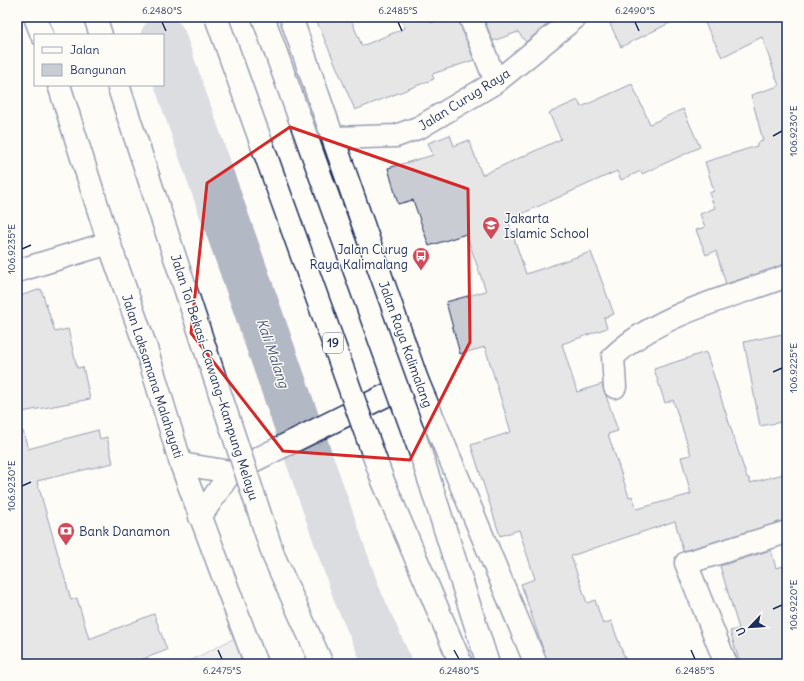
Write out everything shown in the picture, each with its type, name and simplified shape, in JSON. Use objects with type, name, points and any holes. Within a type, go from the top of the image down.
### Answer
[{"type":"main road","points":[[35,17],[42,34]]},
{"type":"main road","points":[[95,17],[101,34]]},
{"type":"main road","name":"19","points":[[216,17],[383,481],[461,664]]},
{"type":"main road","points":[[263,17],[421,454],[488,664]]},
{"type":"main road","name":"Jalan Raya Kalimalang","points":[[291,17],[417,380],[536,664]]},
{"type":"main road","points":[[470,17],[496,82]]},
{"type":"main road","name":"Jalan Curug Raya","points":[[334,138],[386,138],[406,134],[496,82],[576,17]]},
{"type":"main road","name":"Jalan Laksamana Malahayati","points":[[59,86],[109,243],[146,348],[181,464],[256,664]]},
{"type":"main road","name":"Jalan Tol Bekasi–Cawang–Kampung Melayu","points":[[118,86],[274,558],[322,664]]},
{"type":"main road","points":[[17,271],[109,243]]},
{"type":"main road","points":[[615,387],[613,357],[626,344],[658,326],[691,311],[787,276]]},
{"type":"main road","points":[[200,517],[235,470],[417,380]]},
{"type":"main road","points":[[181,464],[235,470]]},
{"type":"main road","points":[[726,664],[686,563],[787,532]]},
{"type":"highlighted area","points":[[290,127],[468,189],[470,342],[410,460],[283,451],[191,333],[207,183]]},
{"type":"shaded area","points":[[244,633],[257,664],[184,664]]},
{"type":"building","points":[[315,17],[350,17],[362,46],[405,28],[400,17],[429,17],[431,23],[448,17],[458,17],[474,60],[432,74],[434,79],[355,110]]},
{"type":"building","points":[[483,17],[556,17],[526,42],[518,32],[493,41]]},
{"type":"building","points":[[624,17],[682,17],[621,47],[610,24]]},
{"type":"building","points":[[702,17],[787,17],[787,264],[726,284],[716,251],[706,255],[696,230],[705,227],[700,214],[715,208],[709,193],[714,191],[705,162],[757,146],[757,143],[763,141],[751,95],[779,86],[762,37],[722,57]]},
{"type":"building","points":[[632,84],[650,124],[683,109],[700,147],[642,174],[641,171],[621,180],[617,171],[508,220],[526,274],[591,252],[614,314],[604,318],[607,328],[562,344],[577,392],[602,384],[618,431],[608,434],[629,497],[632,496],[637,509],[691,494],[681,457],[691,455],[673,400],[665,403],[654,369],[706,352],[747,478],[749,478],[750,483],[787,473],[787,520],[683,551],[675,521],[571,556],[587,603],[595,600],[603,624],[611,621],[627,664],[548,664],[521,584],[535,579],[519,530],[500,536],[471,445],[511,432],[485,347],[460,354],[446,302],[486,291],[466,234],[429,246],[413,200],[398,204],[388,168],[433,155],[428,143],[450,135],[454,146],[469,140],[482,175],[561,139],[549,113],[578,100],[581,107]]},
{"type":"building","points":[[41,289],[55,332],[68,329],[77,368],[83,367],[90,399],[17,413],[17,297]]},
{"type":"building","points":[[787,333],[787,421],[760,426],[744,342]]},
{"type":"building","points":[[98,430],[100,439],[107,437],[113,463],[37,481],[71,600],[77,598],[89,639],[154,614],[167,650],[130,664],[17,664],[17,432],[23,431],[28,449]]},
{"type":"building","points":[[771,550],[776,568],[787,565],[787,660],[773,664],[740,664],[730,631],[739,629],[720,566]]},
{"type":"waterway","name":"Kali Malang","points":[[164,43],[357,595],[388,664]]},
{"type":"place","name":"Jakarta Islamic School","points":[[491,240]]},
{"type":"place","name":"Jalan Curug Raya Kalimalang","points":[[421,271]]},
{"type":"place","name":"Bank Danamon","points":[[66,546]]}]
